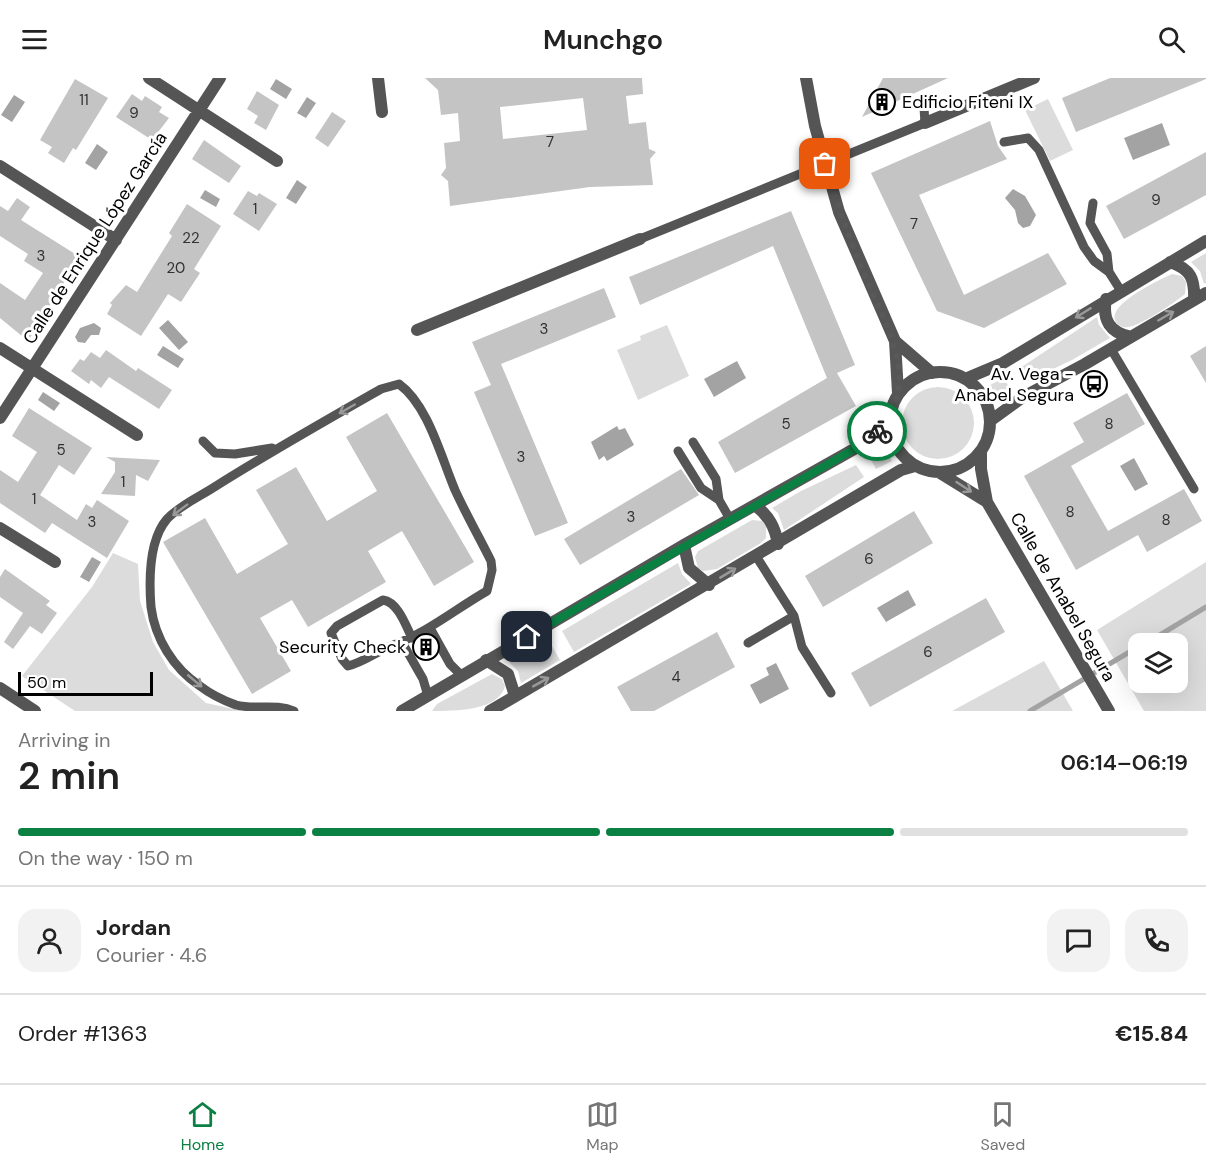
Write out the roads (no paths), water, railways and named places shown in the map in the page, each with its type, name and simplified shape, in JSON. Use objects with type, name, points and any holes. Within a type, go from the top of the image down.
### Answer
[{"type":"street","points":[[149,78],[277,161]]},
{"type":"street","name":"Calle de Enrique López García","points":[[0,418],[220,78]]},
{"type":"street","points":[[378,78],[382,112]]},
{"type":"street","points":[[402,711],[423,702],[486,660],[856,448],[889,418],[898,393],[895,341],[843,223],[815,126],[806,78]]},
{"type":"street","points":[[925,123],[1034,78]]},
{"type":"street","points":[[0,166],[116,240]]},
{"type":"street","points":[[417,330],[640,239]]},
{"type":"street","points":[[965,379],[1003,363],[1206,241]]},
{"type":"street","points":[[1170,262],[1186,269],[1192,276],[1194,300]]},
{"type":"street","points":[[990,421],[1023,397],[1206,293]]},
{"type":"street","points":[[1106,299],[1104,308],[1107,323],[1113,331],[1131,337]]},
{"type":"street","points":[[895,341],[932,373]]},
{"type":"street","points":[[0,348],[137,435]]},
{"type":"street","points":[[889,418],[895,446],[904,458],[915,466],[940,472],[956,470],[970,463],[981,451],[989,432],[987,404],[978,390],[965,379],[944,372],[932,373],[908,384],[898,393]]},
{"type":"street","name":"Calle de Anabel Segura","points":[[981,451],[981,469],[987,502],[1106,706]]},
{"type":"street","points":[[490,711],[709,585],[901,470],[915,466]]},
{"type":"street","name":"Calle de Anabel Segura","points":[[940,472],[987,502]]},
{"type":"street","points":[[755,505],[766,513],[776,530],[778,544]]},
{"type":"street","points":[[0,528],[55,562]]},
{"type":"street","points":[[684,545],[688,568],[709,585]]},
{"type":"street","points":[[486,660],[508,674],[515,696]]},
{"type":"street","points":[[0,688],[35,711]]},
{"type":"lane","points":[[640,239],[925,123],[924,108]]},
{"type":"lane","points":[[1004,142],[1028,138],[1039,150],[1084,247],[1094,261],[1109,272],[1120,291]]},
{"type":"lane","points":[[1093,203],[1090,223],[1107,254],[1109,272]]},
{"type":"lane","points":[[1111,349],[1194,489]]},
{"type":"lane","points":[[294,711],[283,706],[273,708],[236,705],[199,686],[163,647],[152,617],[150,594],[154,552],[167,519],[280,447],[381,389],[399,384],[409,391],[420,405],[458,496],[491,561],[492,570],[487,591],[445,615],[441,623],[403,644],[391,646],[359,663],[348,666],[342,659],[331,633],[337,626],[383,600],[395,606],[412,638]]},
{"type":"lane","points":[[203,441],[215,453],[235,454],[280,447]]},
{"type":"lane","points":[[693,442],[716,479],[719,500],[730,519]]},
{"type":"lane","points":[[678,451],[701,488],[719,500]]},
{"type":"lane","points":[[756,556],[794,616],[802,647],[831,693]]},
{"type":"lane","points":[[748,643],[794,616]]},
{"type":"lane","points":[[430,628],[450,664],[461,675]]},
{"type":"lane","points":[[403,644],[423,679],[423,702]]},
{"type":"waterway","points":[[1163,633],[1206,607]]},
{"type":"waterway","points":[[1030,711],[1128,653]]},
{"type":"place","name":"Edificio Fiteni IX","points":[[882,102]]},
{"type":"place","name":"Av. Vega - Anabel Segura","points":[[1094,384]]},
{"type":"place","name":"Security Check","points":[[426,647]]}]
